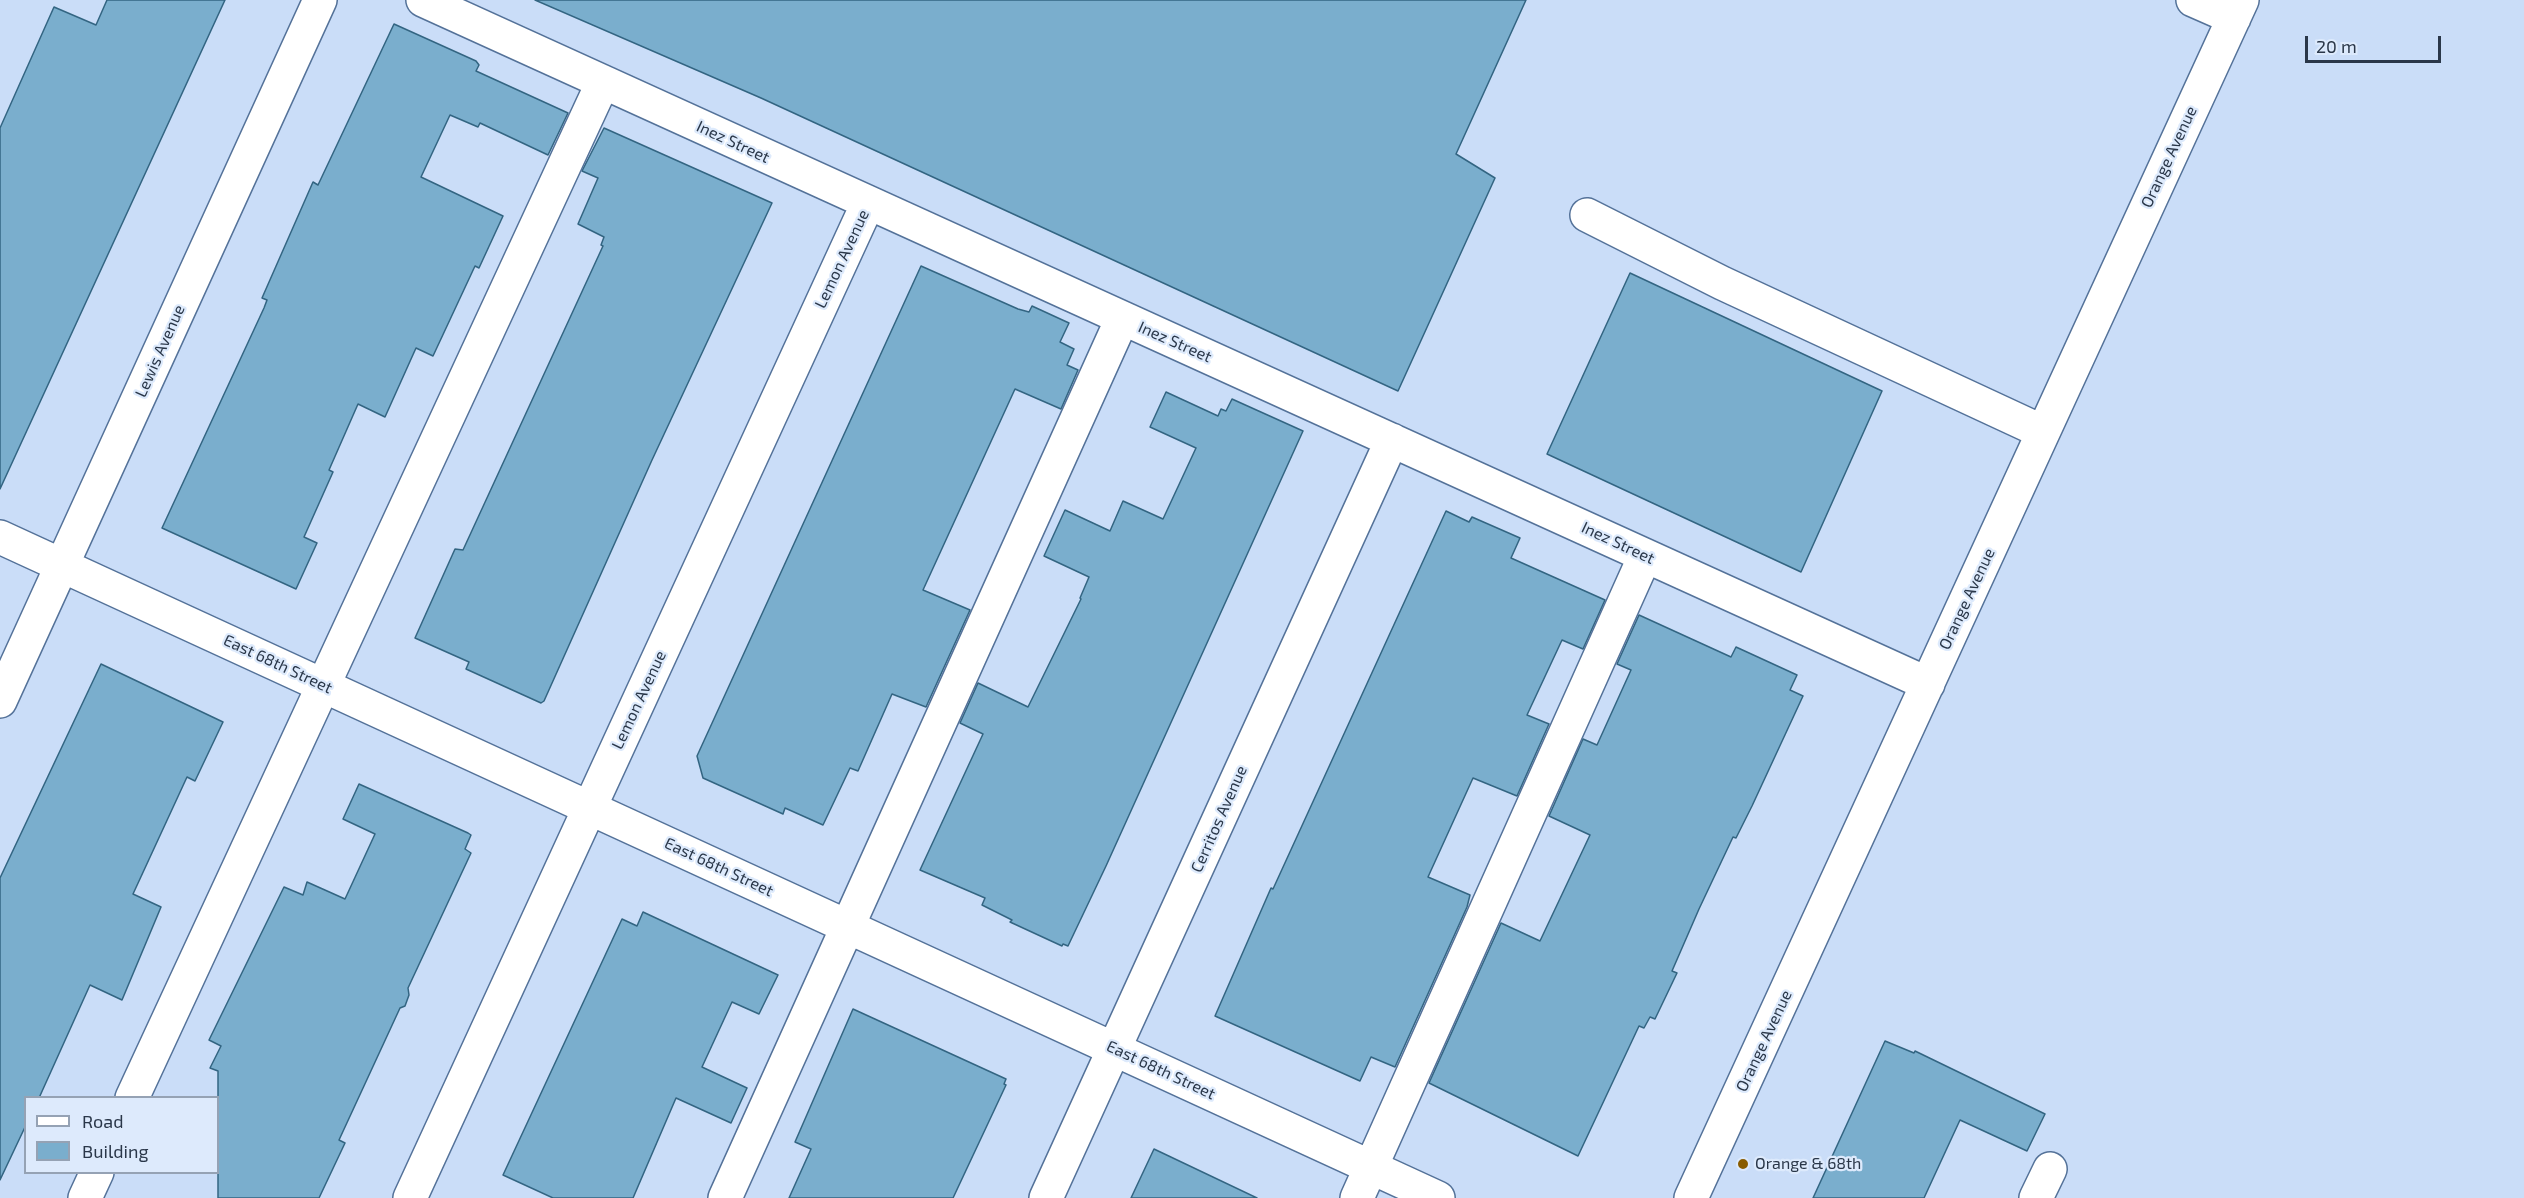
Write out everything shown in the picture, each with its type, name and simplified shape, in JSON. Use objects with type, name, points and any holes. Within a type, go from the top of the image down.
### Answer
[{"type":"street","name":"Lewis Avenue","points":[[0,700],[320,0]]},
{"type":"street","name":"Inez Street","points":[[423,0],[1928,684]]},
{"type":"street","points":[[2193,0],[2238,9]]},
{"type":"street","name":"Orange Avenue","points":[[1691,1198],[2238,9]]},
{"type":"street","points":[[133,1096],[603,82]]},
{"type":"street","name":"Lemon Avenue","points":[[410,1198],[868,203]]},
{"type":"street","points":[[1587,215],[1722,283],[2043,432]]},
{"type":"street","points":[[725,1198],[1122,319]]},
{"type":"street","name":"Cerritos Avenue","points":[[1046,1198],[1392,440]]},
{"type":"street","name":"East 68th Street","points":[[0,537],[1438,1198]]},
{"type":"street","points":[[1357,1198],[1645,555]]},
{"type":"street","points":[[85,1198],[97,1174]]},
{"type":"building","points":[[107,0],[225,0],[0,489],[0,128],[54,7],[96,25]]},
{"type":"building","points":[[535,0],[1526,0],[1456,154],[1495,178],[1398,391],[761,98]]},
{"type":"building","points":[[394,24],[476,61],[479,65],[476,71],[568,113],[548,155],[480,123],[478,127],[450,115],[421,177],[503,216],[479,268],[475,266],[433,356],[416,348],[385,417],[358,404],[329,470],[333,472],[304,537],[317,543],[296,589],[162,528],[264,308],[267,300],[262,298],[313,182],[318,185]]},
{"type":"building","points":[[604,128],[772,203],[652,460],[544,701],[541,703],[466,669],[469,662],[415,638],[455,549],[463,550],[603,246],[601,245],[604,237],[578,224],[598,178],[582,171]]},
{"type":"building","points":[[921,266],[1018,309],[1029,312],[1032,306],[1069,323],[1060,342],[1074,349],[1067,365],[1078,370],[1061,409],[1015,389],[923,590],[970,610],[926,707],[892,694],[858,771],[850,768],[823,825],[785,808],[783,814],[703,778],[697,756]]},
{"type":"building","points":[[1630,273],[1882,391],[1801,572],[1547,454]]},
{"type":"building","points":[[1166,392],[1218,416],[1221,409],[1226,411],[1232,399],[1303,431],[1106,866],[1068,946],[1063,944],[1062,946],[1010,922],[1012,920],[982,905],[985,898],[920,870],[983,734],[960,723],[978,683],[1028,707],[1081,599],[1089,577],[1044,556],[1065,510],[1110,531],[1123,501],[1163,519],[1196,448],[1150,427]]},
{"type":"building","points":[[1446,511],[1469,522],[1472,517],[1520,538],[1511,558],[1605,600],[1583,649],[1562,640],[1527,715],[1549,724],[1517,796],[1473,778],[1428,877],[1470,895],[1467,907],[1395,1067],[1371,1057],[1360,1081],[1215,1016],[1271,888],[1273,889]]},
{"type":"building","points":[[1639,615],[1731,657],[1736,647],[1797,675],[1790,690],[1803,696],[1752,806],[1736,838],[1733,837],[1699,909],[1672,971],[1677,973],[1655,1019],[1650,1017],[1644,1028],[1639,1026],[1578,1156],[1429,1083],[1501,923],[1540,941],[1590,835],[1549,816],[1583,739],[1597,745],[1631,670],[1617,664]]},
{"type":"building","points":[[101,664],[223,722],[195,781],[187,777],[133,894],[161,907],[122,1000],[90,985],[40,1096],[24,1096],[24,1129],[0,1180],[0,878]]},
{"type":"building","points":[[359,784],[468,833],[471,835],[465,849],[471,853],[408,988],[409,995],[405,1006],[400,1008],[339,1140],[345,1143],[319,1198],[218,1198],[218,1071],[210,1068],[221,1046],[209,1040],[284,887],[303,895],[307,882],[345,899],[375,834],[343,819]]},
{"type":"building","points":[[643,912],[778,975],[759,1014],[732,1002],[702,1067],[747,1088],[731,1123],[676,1098],[633,1198],[553,1198],[503,1175],[622,919],[637,926]]},
{"type":"building","points":[[853,1009],[1006,1079],[1004,1084],[1006,1085],[953,1198],[789,1198],[811,1149],[795,1142]]},
{"type":"building","points":[[1885,1041],[1914,1053],[1915,1051],[2045,1114],[2027,1151],[1960,1120],[1924,1198],[1813,1198]]},
{"type":"building","points":[[1154,1149],[1257,1198],[1131,1198]]},
{"type":"place","name":"Orange & 68th","points":[[1743,1164]]}]
